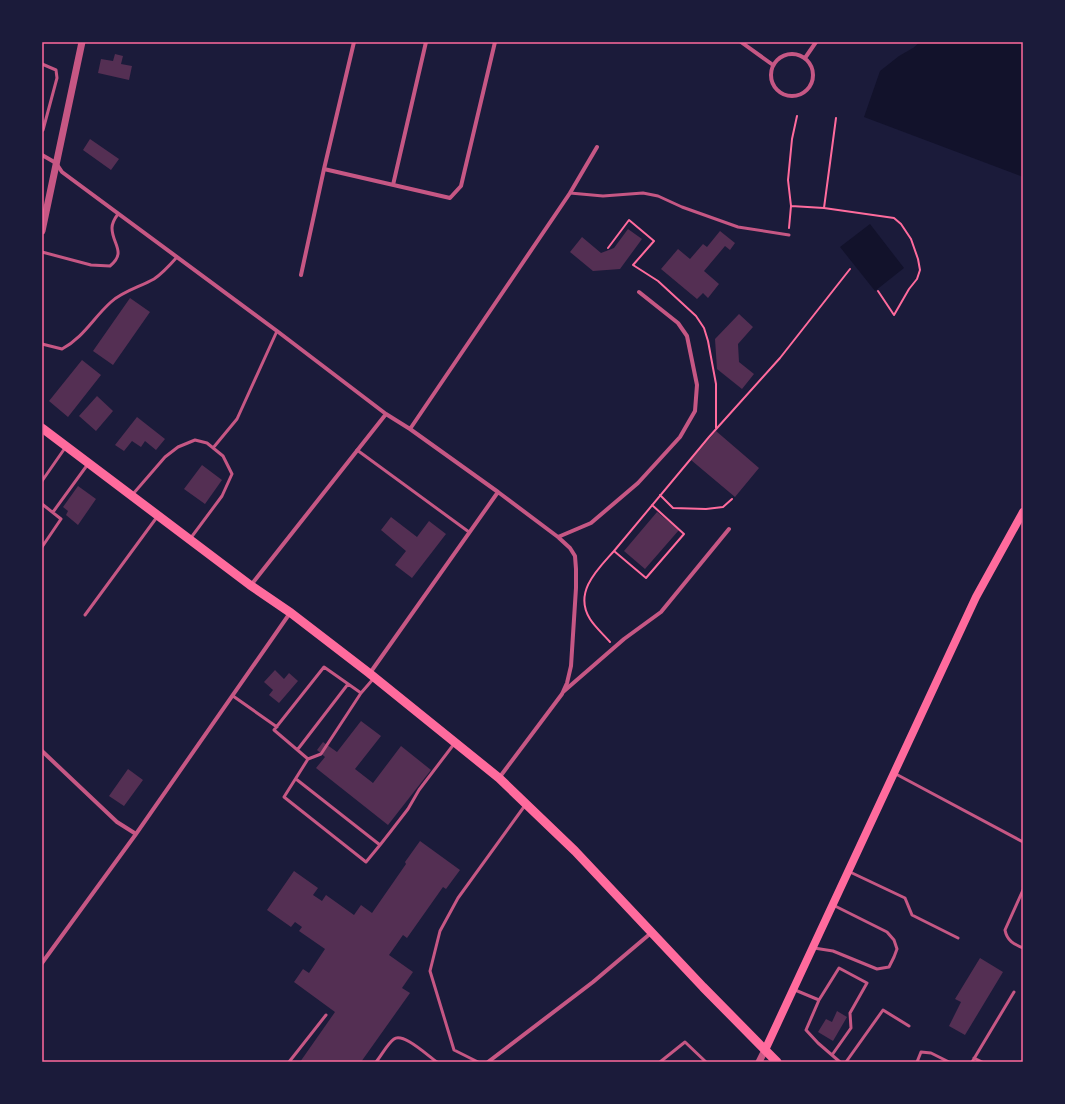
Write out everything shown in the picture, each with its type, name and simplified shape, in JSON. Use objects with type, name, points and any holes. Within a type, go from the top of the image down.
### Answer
[{"type":"main road","points":[[42,428],[250,585],[291,613],[499,778],[575,851],[703,987],[777,1062]]},
{"type":"main road","points":[[765,1050],[976,597],[1023,512]]},
{"type":"street","points":[[42,228],[82,42]]},
{"type":"street","points":[[301,275],[354,42]]},
{"type":"street","points":[[392,185],[426,42]]},
{"type":"street","points":[[324,169],[450,198],[461,186],[495,42]]},
{"type":"street","points":[[741,42],[773,65]]},
{"type":"street","points":[[805,58],[816,42]]},
{"type":"street","points":[[785,55],[799,55],[810,63],[814,77],[812,84],[802,95],[788,97],[781,94],[772,83],[771,76],[773,65],[779,58],[785,55]]},
{"type":"street","points":[[410,429],[570,193],[597,147]]},
{"type":"street","points":[[42,155],[56,163],[62,172],[386,414],[410,429],[498,492],[558,537],[570,548],[575,556],[576,569],[571,666],[567,683],[562,694]]},
{"type":"street","points":[[558,537],[591,523],[638,483],[680,437],[696,411],[697,385],[687,336],[678,323],[640,292]]},
{"type":"street","points":[[250,585],[386,414]]},
{"type":"street","points":[[372,676],[469,532],[498,492]]},
{"type":"street","points":[[499,778],[562,694],[624,639],[661,612],[729,529]]},
{"type":"street","points":[[42,963],[136,834],[291,613]]},
{"type":"street","points":[[42,751],[117,822],[136,834]]},
{"type":"street","points":[[488,1062],[593,982],[651,932]]},
{"type":"street","points":[[760,1062],[765,1050]]},
{"type":"lane","points":[[42,64],[56,70],[57,78],[42,131]]},
{"type":"lane","points":[[570,193],[603,196],[643,193],[658,196],[682,207],[738,227],[789,235]]},
{"type":"lane","points":[[42,252],[91,265],[110,266],[117,260],[119,251],[112,228],[118,214]]},
{"type":"lane","points":[[42,344],[62,349],[74,343],[111,303],[121,295],[155,278],[177,257]]},
{"type":"lane","points":[[213,448],[237,419],[276,331]]},
{"type":"lane","points":[[132,496],[165,457],[178,447],[195,440],[207,443],[223,456],[232,474],[222,496],[190,540]]},
{"type":"lane","points":[[42,481],[66,446]]},
{"type":"lane","points":[[357,450],[469,532]]},
{"type":"lane","points":[[53,512],[89,463]]},
{"type":"lane","points":[[42,504],[60,519],[42,547]]},
{"type":"lane","points":[[85,615],[158,515]]},
{"type":"lane","points":[[308,759],[274,730],[276,727],[324,668],[361,693]]},
{"type":"lane","points":[[372,676],[321,754],[308,759],[284,797],[366,862],[400,820],[419,790],[455,743]]},
{"type":"lane","points":[[298,749],[348,684]]},
{"type":"lane","points":[[232,696],[276,727]]},
{"type":"lane","points":[[894,773],[1023,842]]},
{"type":"lane","points":[[296,779],[380,845]]},
{"type":"lane","points":[[478,1062],[454,1050],[430,971],[440,932],[455,905],[526,804]]},
{"type":"lane","points":[[848,871],[905,898],[912,915],[958,938]]},
{"type":"lane","points":[[1023,890],[1005,930],[1006,936],[1010,942],[1023,948]]},
{"type":"lane","points":[[812,948],[833,951],[877,969],[889,967],[894,957],[897,949],[894,940],[887,932],[833,905]]},
{"type":"lane","points":[[832,1055],[851,1028],[850,1013],[867,983],[839,968],[819,1000],[806,1030],[839,1062]]},
{"type":"lane","points":[[793,989],[819,1000]]},
{"type":"lane","points":[[972,1062],[1014,992]]},
{"type":"lane","points":[[846,1062],[883,1010],[909,1026]]},
{"type":"lane","points":[[290,1062],[326,1015]]},
{"type":"lane","points":[[376,1062],[393,1039],[398,1037],[404,1038],[436,1062]]},
{"type":"lane","points":[[660,1062],[685,1042],[706,1062]]},
{"type":"lane","points":[[917,1062],[921,1052],[931,1053],[949,1062]]},
{"type":"lane","points":[[974,1058],[982,1062]]},
{"type":"path","points":[[789,235],[791,206],[788,180],[792,139],[797,116]]},
{"type":"path","points":[[824,208],[836,118]]},
{"type":"path","points":[[791,206],[824,208],[894,218],[901,224],[911,239],[918,259],[920,270],[917,279],[909,289],[894,315],[878,291]]},
{"type":"path","points":[[608,248],[629,220],[654,241],[633,265],[658,281],[696,316],[704,328],[716,384],[716,429]]},
{"type":"path","points":[[610,642],[589,618],[584,606],[585,591],[592,574],[614,551],[716,429],[780,358],[850,269]]},
{"type":"path","points":[[660,495],[673,508],[723,508],[732,499]]},
{"type":"path","points":[[614,551],[646,578],[684,534],[652,505]]},
{"type":"shaded area","points":[[920,42],[1023,42],[1023,177],[864,117],[880,71]]},
{"type":"shaded area","points":[[870,224],[904,268],[875,291],[840,247]]},
{"type":"building","points":[[115,54],[123,56],[121,64],[132,66],[129,80],[98,73],[101,59],[113,61]]},
{"type":"building","points":[[90,139],[119,159],[111,170],[83,150]]},
{"type":"building","points":[[628,229],[642,239],[620,269],[593,271],[570,252],[582,237],[601,253],[614,248]]},
{"type":"building","points":[[720,231],[735,243],[730,250],[725,246],[704,271],[719,284],[708,298],[703,293],[697,299],[661,269],[678,249],[690,259],[703,244],[707,247]]},
{"type":"building","points":[[130,298],[150,312],[113,365],[93,351]]},
{"type":"building","points":[[739,314],[753,327],[738,344],[739,362],[754,374],[742,389],[717,369],[715,339]]},
{"type":"building","points":[[82,360],[101,375],[68,417],[49,401]]},
{"type":"building","points":[[97,396],[113,411],[96,431],[79,416]]},
{"type":"building","points":[[137,417],[165,439],[156,450],[145,441],[141,447],[132,441],[124,451],[115,445]]},
{"type":"building","points":[[716,431],[759,468],[735,497],[691,460]]},
{"type":"building","points":[[202,465],[222,480],[205,504],[184,489]]},
{"type":"building","points":[[78,486],[96,499],[78,525],[66,515],[68,511],[63,507]]},
{"type":"building","points":[[657,512],[679,530],[645,569],[624,551]]},
{"type":"building","points":[[391,517],[417,537],[429,521],[446,534],[412,578],[395,565],[406,551],[381,530]]},
{"type":"building","points":[[275,670],[284,679],[289,673],[298,681],[279,703],[269,695],[273,690],[264,682]]},
{"type":"building","points":[[361,721],[381,736],[355,769],[373,783],[401,746],[431,770],[388,825],[316,768],[325,757],[317,750],[323,742],[337,752]]},
{"type":"building","points":[[128,769],[143,780],[124,806],[109,796]]},
{"type":"building","points":[[420,841],[460,870],[446,889],[443,887],[407,938],[403,935],[389,955],[413,972],[402,988],[410,993],[361,1062],[300,1062],[335,1012],[294,982],[303,969],[309,973],[325,949],[299,931],[302,927],[295,922],[291,927],[267,910],[294,871],[318,888],[313,895],[322,901],[326,895],[354,915],[361,905],[372,913]]},
{"type":"building","points":[[980,958],[1003,972],[965,1035],[949,1026],[961,1002],[955,999]]},
{"type":"building","points":[[837,1011],[847,1017],[833,1041],[818,1032],[826,1019],[832,1022]]}]
